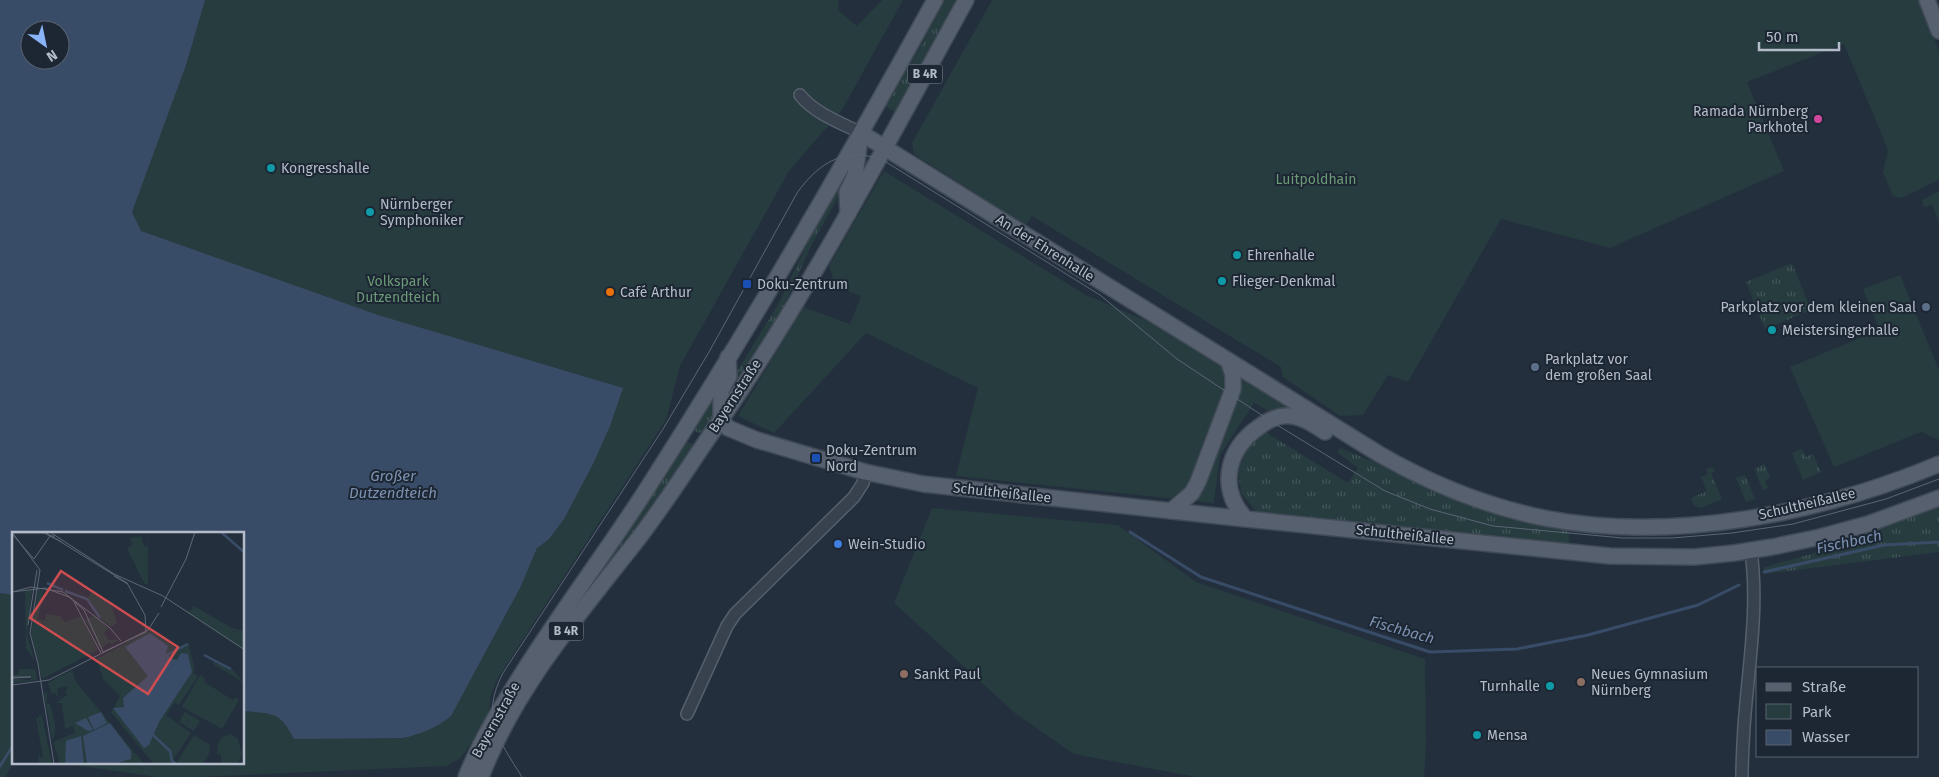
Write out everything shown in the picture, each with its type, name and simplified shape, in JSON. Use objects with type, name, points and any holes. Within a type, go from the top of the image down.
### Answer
[{"type":"main road","name":"Bayernstraße","points":[[466,777],[489,728],[514,686],[641,498],[798,242],[935,0]]},
{"type":"main road","name":"Bayernstraße","points":[[481,777],[502,733],[542,666],[590,599],[658,512],[721,420],[809,280],[885,149],[966,0]]},
{"type":"main road","points":[[1927,0],[1939,31]]},
{"type":"main road","points":[[912,42],[921,56],[934,58]]},
{"type":"main road","name":"An der Ehrenhalle","points":[[861,133],[1229,363]]},
{"type":"main road","name":"B 4R","points":[[848,214],[847,192],[855,175],[861,133]]},
{"type":"main road","points":[[721,420],[721,391],[729,376],[728,357]]},
{"type":"main road","points":[[1171,511],[1192,492],[1203,469],[1233,389],[1233,375],[1229,363]]},
{"type":"main road","name":"Schultheißallee","points":[[1229,363],[1419,476],[1481,501],[1555,520],[1619,526],[1695,524],[1784,512],[1873,489],[1939,464]]},
{"type":"main road","points":[[1246,519],[1233,503],[1229,472],[1233,456],[1239,446],[1256,429],[1273,418],[1292,416],[1305,420],[1329,434],[1348,435]]},
{"type":"main road","name":"Schultheißallee","points":[[721,420],[728,428],[748,437],[865,472],[934,485],[1600,555],[1672,557],[1706,556],[1751,551],[1793,543],[1852,528],[1906,511],[1939,498]]},
{"type":"street","points":[[800,95],[805,102],[813,107],[861,133]]},
{"type":"street","points":[[688,714],[727,626],[735,614],[854,497],[863,483],[865,472]]},
{"type":"street","points":[[1742,777],[1744,727],[1754,633],[1754,572],[1751,551]]},
{"type":"green space","name":"Volkspark Dutzendteich","points":[[0,0],[839,0],[838,10],[857,26],[882,0],[903,0],[842,110],[789,171],[680,366],[666,420],[499,676],[491,694],[488,718],[461,758],[446,766],[198,777],[157,777],[67,764],[245,764],[245,532],[12,532],[13,764],[5,777],[0,777]]},
{"type":"green space","points":[[943,0],[960,0],[897,113],[883,105],[921,46]]},
{"type":"green space","name":"Luitpoldhain","points":[[992,0],[1919,0],[1939,51],[1939,180],[1901,198],[1893,196],[1883,172],[1888,150],[1844,44],[1747,82],[1784,171],[1610,248],[1501,219],[1408,382],[1388,375],[1363,415],[1340,416],[1283,377],[1281,367],[1032,216],[1024,228],[989,202],[914,154],[912,143]]},
{"type":"green space","points":[[848,169],[850,175],[811,246],[778,319],[730,396],[728,392],[729,385],[780,301],[808,242]]},
{"type":"green space","points":[[884,171],[1086,295],[1168,330],[1293,405],[1271,412],[1254,403],[1220,455],[1214,503],[956,476],[978,388],[866,333],[774,433],[738,416],[803,307],[850,324],[861,296],[836,287],[829,266]]},
{"type":"green space","points":[[1939,191],[1939,223],[1932,205],[1924,207],[1922,200]]},
{"type":"green space","points":[[1792,263],[1811,310],[1765,329],[1746,282]]},
{"type":"green space","points":[[1900,275],[1939,370],[1939,440],[1921,432],[1834,467],[1790,367],[1880,330],[1863,289]]},
{"type":"green space","points":[[711,397],[715,397],[717,409],[707,435],[691,430]]},
{"type":"green space","points":[[1265,432],[1348,483],[1358,468],[1337,452],[1340,448],[1486,508],[1568,527],[1570,545],[1257,512],[1241,493],[1238,471],[1248,447]]},
{"type":"green space","points":[[684,441],[697,445],[681,474],[553,636]]},
{"type":"green space","points":[[1802,449],[1806,457],[1813,454],[1821,472],[1803,480],[1792,453]]},
{"type":"green space","points":[[1765,464],[1770,478],[1765,480],[1768,488],[1763,490],[1754,469]]},
{"type":"green space","points":[[1713,467],[1715,471],[1711,473],[1722,499],[1701,508],[1694,505],[1691,498],[1707,491],[1701,477],[1708,474],[1706,469]]},
{"type":"green space","points":[[1745,475],[1755,499],[1746,502],[1736,478]]},
{"type":"green space","points":[[1939,506],[1939,552],[1764,574],[1765,567],[1846,544],[1847,535]]},
{"type":"green space","points":[[932,508],[1118,525],[1196,582],[1425,659],[1426,746],[1424,777],[1196,777],[1074,754],[1016,714],[894,603]]},
{"type":"water","name":"Großer Dutzendteich","points":[[0,0],[205,0],[186,65],[132,212],[141,231],[378,315],[623,388],[610,426],[594,462],[564,519],[549,539],[537,548],[520,588],[451,716],[434,727],[416,735],[403,738],[294,739],[284,723],[275,716],[245,711],[245,532],[12,532],[12,595],[0,593]]},
{"type":"waterway","name":"Fischbach","points":[[1130,532],[1201,577],[1430,652],[1517,649],[1588,635],[1698,605],[1739,585]]},
{"type":"waterway","name":"Fischbach","points":[[1764,572],[1884,545],[1939,542]]},
{"type":"waterway","name":"Fischbach","points":[[0,766],[12,747]]},
{"type":"tram line","points":[[522,777],[499,739],[495,727],[493,703],[496,689],[503,673],[663,429],[709,352],[797,193],[825,165],[847,156],[859,155],[886,162],[1100,295],[1177,359],[1269,420],[1385,491],[1430,509],[1493,526],[1623,538],[1672,538],[1732,533],[1793,524],[1886,499],[1939,479]]},
{"type":"place","name":"Ramada Nürnberg Parkhotel","points":[[1818,119]]},
{"type":"place","name":"Kongresshalle","points":[[271,168]]},
{"type":"place","name":"Nürnberger Symphoniker","points":[[370,212]]},
{"type":"place","name":"Ehrenhalle","points":[[1237,255]]},
{"type":"place","name":"Flieger-Denkmal","points":[[1222,281]]},
{"type":"place","name":"Doku-Zentrum","points":[[747,284]]},
{"type":"place","name":"Café Arthur","points":[[610,292]]},
{"type":"place","name":"Parkplatz vor dem kleinen Saal","points":[[1926,307]]},
{"type":"place","name":"Meistersingerhalle","points":[[1772,330]]},
{"type":"place","name":"Parkplatz vor dem großen Saal","points":[[1535,367]]},
{"type":"place","name":"Doku-Zentrum Nord","points":[[816,458]]},
{"type":"place","name":"Wein-Studio","points":[[838,544]]},
{"type":"place","name":"Sankt Paul","points":[[904,674]]},
{"type":"place","name":"Neues Gymnasium Nürnberg","points":[[1581,682]]},
{"type":"place","name":"Turnhalle","points":[[1550,686]]},
{"type":"place","name":"Mensa","points":[[1477,735]]}]
